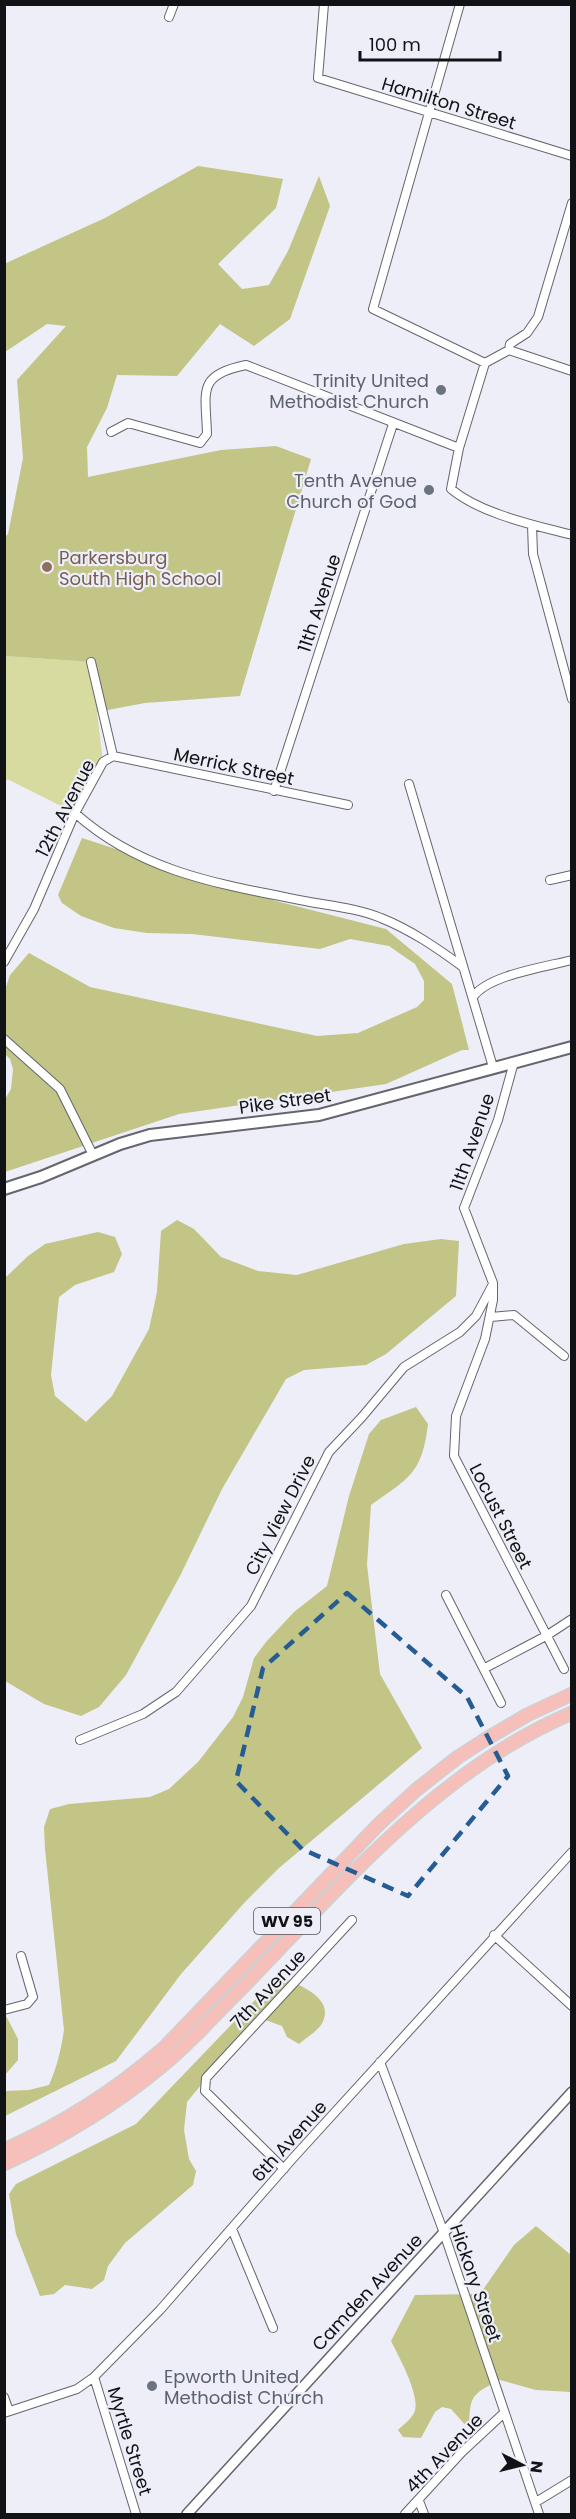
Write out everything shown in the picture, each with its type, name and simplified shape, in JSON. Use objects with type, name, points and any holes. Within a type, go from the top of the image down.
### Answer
[{"type":"main road","name":"Pike Street","points":[[4,1189],[150,1136],[320,1115],[572,1047]]},
{"type":"main road","name":"WV 95","points":[[4,2150],[45,2131],[83,2109],[135,2073],[164,2048],[379,1824],[422,1784],[500,1730],[572,1694]]},
{"type":"main road","name":"WV 95","points":[[4,2164],[84,2122],[148,2078],[209,2022],[427,1802],[501,1750],[572,1713]]},
{"type":"street","points":[[169,17],[174,4]]},
{"type":"street","name":"Hamilton Street","points":[[324,4],[318,78],[572,156]]},
{"type":"street","points":[[460,4],[374,309],[484,363]]},
{"type":"street","points":[[572,203],[538,316],[526,333],[510,345],[509,350],[484,363],[459,448],[451,489],[464,499],[532,525],[572,536]]},
{"type":"street","points":[[509,350],[572,371]]},
{"type":"street","points":[[111,432],[128,423],[200,442],[207,434],[204,401],[208,383],[225,369],[246,364],[393,424],[459,448]]},
{"type":"street","name":"11th Avenue","points":[[274,791],[393,424]]},
{"type":"street","points":[[532,525],[536,566],[572,699]]},
{"type":"street","name":"12th Avenue","points":[[4,962],[34,909],[75,813],[104,762],[113,756],[91,662]]},
{"type":"street","name":"Merrick Street","points":[[113,756],[348,805]]},
{"type":"street","points":[[409,784],[493,1067]]},
{"type":"street","points":[[75,813],[89,826],[137,856],[196,879],[380,917],[432,944],[463,967]]},
{"type":"street","points":[[550,880],[572,875]]},
{"type":"street","points":[[472,997],[477,990],[501,978],[572,960]]},
{"type":"street","points":[[4,1039],[60,1089],[93,1155]]},
{"type":"street","name":"11th Avenue","points":[[493,1300],[493,1283],[464,1208],[498,1120],[514,1062]]},
{"type":"street","name":"City View Drive","points":[[80,1740],[143,1714],[176,1692],[250,1606],[329,1452],[404,1367],[460,1332],[476,1316],[493,1283]]},
{"type":"street","name":"Locust Street","points":[[493,1300],[486,1339],[456,1416],[454,1456],[564,1669]]},
{"type":"street","points":[[491,1317],[514,1315],[564,1356]]},
{"type":"street","points":[[446,1595],[501,1703]]},
{"type":"street","points":[[485,1668],[546,1636],[572,1619]]},
{"type":"street","name":"6th Avenue","points":[[7,2412],[77,2389],[94,2377],[160,2310],[494,1935],[572,1852]]},
{"type":"street","name":"7th Avenue","points":[[284,2169],[205,2091],[206,2078],[352,1920]]},
{"type":"street","points":[[494,1935],[572,2006]]},
{"type":"street","points":[[4,2010],[27,2004],[33,1997],[21,1956]]},
{"type":"street","name":"Hickory Street","points":[[380,2062],[444,2233],[539,2514]]},
{"type":"street","name":"Camden Avenue","points":[[188,2514],[572,2092]]},
{"type":"street","points":[[232,2229],[273,2328]]},
{"type":"street","name":"Myrtle Street","points":[[94,2377],[136,2514]]},
{"type":"street","points":[[4,2397],[7,2412]]},
{"type":"street","name":"4th Avenue","points":[[405,2514],[462,2452],[504,2413]]},
{"type":"street","points":[[536,2502],[572,2480]]},
{"type":"street","points":[[419,2501],[424,2514]]},
{"type":"highlighted area","points":[[347,1593],[467,1697],[508,1776],[408,1896],[302,1849],[236,1781],[263,1668]]},
{"type":"green space","points":[[198,166],[283,179],[276,208],[218,264],[242,289],[269,285],[288,251],[319,176],[330,206],[290,319],[254,346],[220,324],[177,376],[117,375],[107,408],[87,447],[88,477],[221,450],[276,446],[311,459],[240,696],[145,703],[97,712],[91,662],[5,656],[5,537],[8,534],[23,458],[17,380],[66,326],[47,324],[5,352],[4,264],[105,218]]},
{"type":"green space","points":[[5,656],[91,662],[103,762],[75,813],[7,779],[5,785]]},
{"type":"green space","points":[[82,838],[276,901],[386,929],[452,984],[469,1050],[462,1050],[386,1084],[179,1114],[5,1172],[4,1101],[11,1089],[13,1069],[10,1059],[5,1054],[5,990],[10,975],[29,953],[90,987],[317,1036],[358,1033],[417,1007],[424,1000],[424,981],[415,964],[389,946],[350,939],[320,949],[192,934],[147,933],[114,928],[81,916],[62,903],[58,895]]},
{"type":"green space","points":[[177,1220],[194,1229],[221,1257],[258,1271],[297,1275],[404,1244],[441,1239],[459,1241],[456,1296],[386,1354],[366,1365],[304,1370],[286,1379],[222,1489],[180,1576],[126,1675],[99,1707],[81,1716],[44,1704],[5,1681],[5,1278],[28,1256],[45,1244],[98,1232],[115,1237],[122,1254],[114,1272],[75,1285],[59,1297],[51,1375],[55,1396],[86,1422],[112,1396],[149,1329],[157,1292],[161,1231]]},
{"type":"green space","points":[[416,1407],[428,1424],[422,1454],[412,1473],[404,1481],[371,1505],[367,1565],[380,1674],[422,1748],[279,1868],[245,1902],[181,1974],[116,2061],[5,2116],[5,2091],[29,2090],[49,2085],[64,2030],[45,1849],[44,1827],[50,1809],[69,1804],[150,1797],[169,1789],[198,1762],[233,1717],[243,1697],[254,1658],[294,1612],[327,1586],[349,1496],[369,1434],[381,1420]]},
{"type":"green space","points":[[278,1976],[304,1988],[320,1999],[325,2015],[321,2025],[299,2044],[287,2037],[282,2026],[257,2017],[187,2102],[184,2130],[189,2159],[196,2171],[193,2185],[125,2243],[108,2266],[104,2280],[92,2289],[65,2285],[54,2294],[40,2296],[16,2234],[9,2194],[16,2184],[136,2124]]},
{"type":"green space","points":[[4,2012],[18,2039],[18,2060],[5,2075]]},
{"type":"green space","points":[[536,2226],[571,2255],[571,2392],[536,2390],[500,2380],[477,2393],[471,2403],[469,2429],[451,2409],[442,2407],[435,2412],[421,2438],[403,2437],[398,2430],[414,2413],[415,2397],[391,2341],[415,2295],[480,2294],[514,2245]]},
{"type":"place","name":"Trinity United Methodist Church","points":[[441,390]]},
{"type":"place","name":"Tenth Avenue Church of God","points":[[429,490]]},
{"type":"place","name":"Parkersburg South High School","points":[[47,567]]},
{"type":"place","name":"Epworth United Methodist Church","points":[[152,2386]]}]
